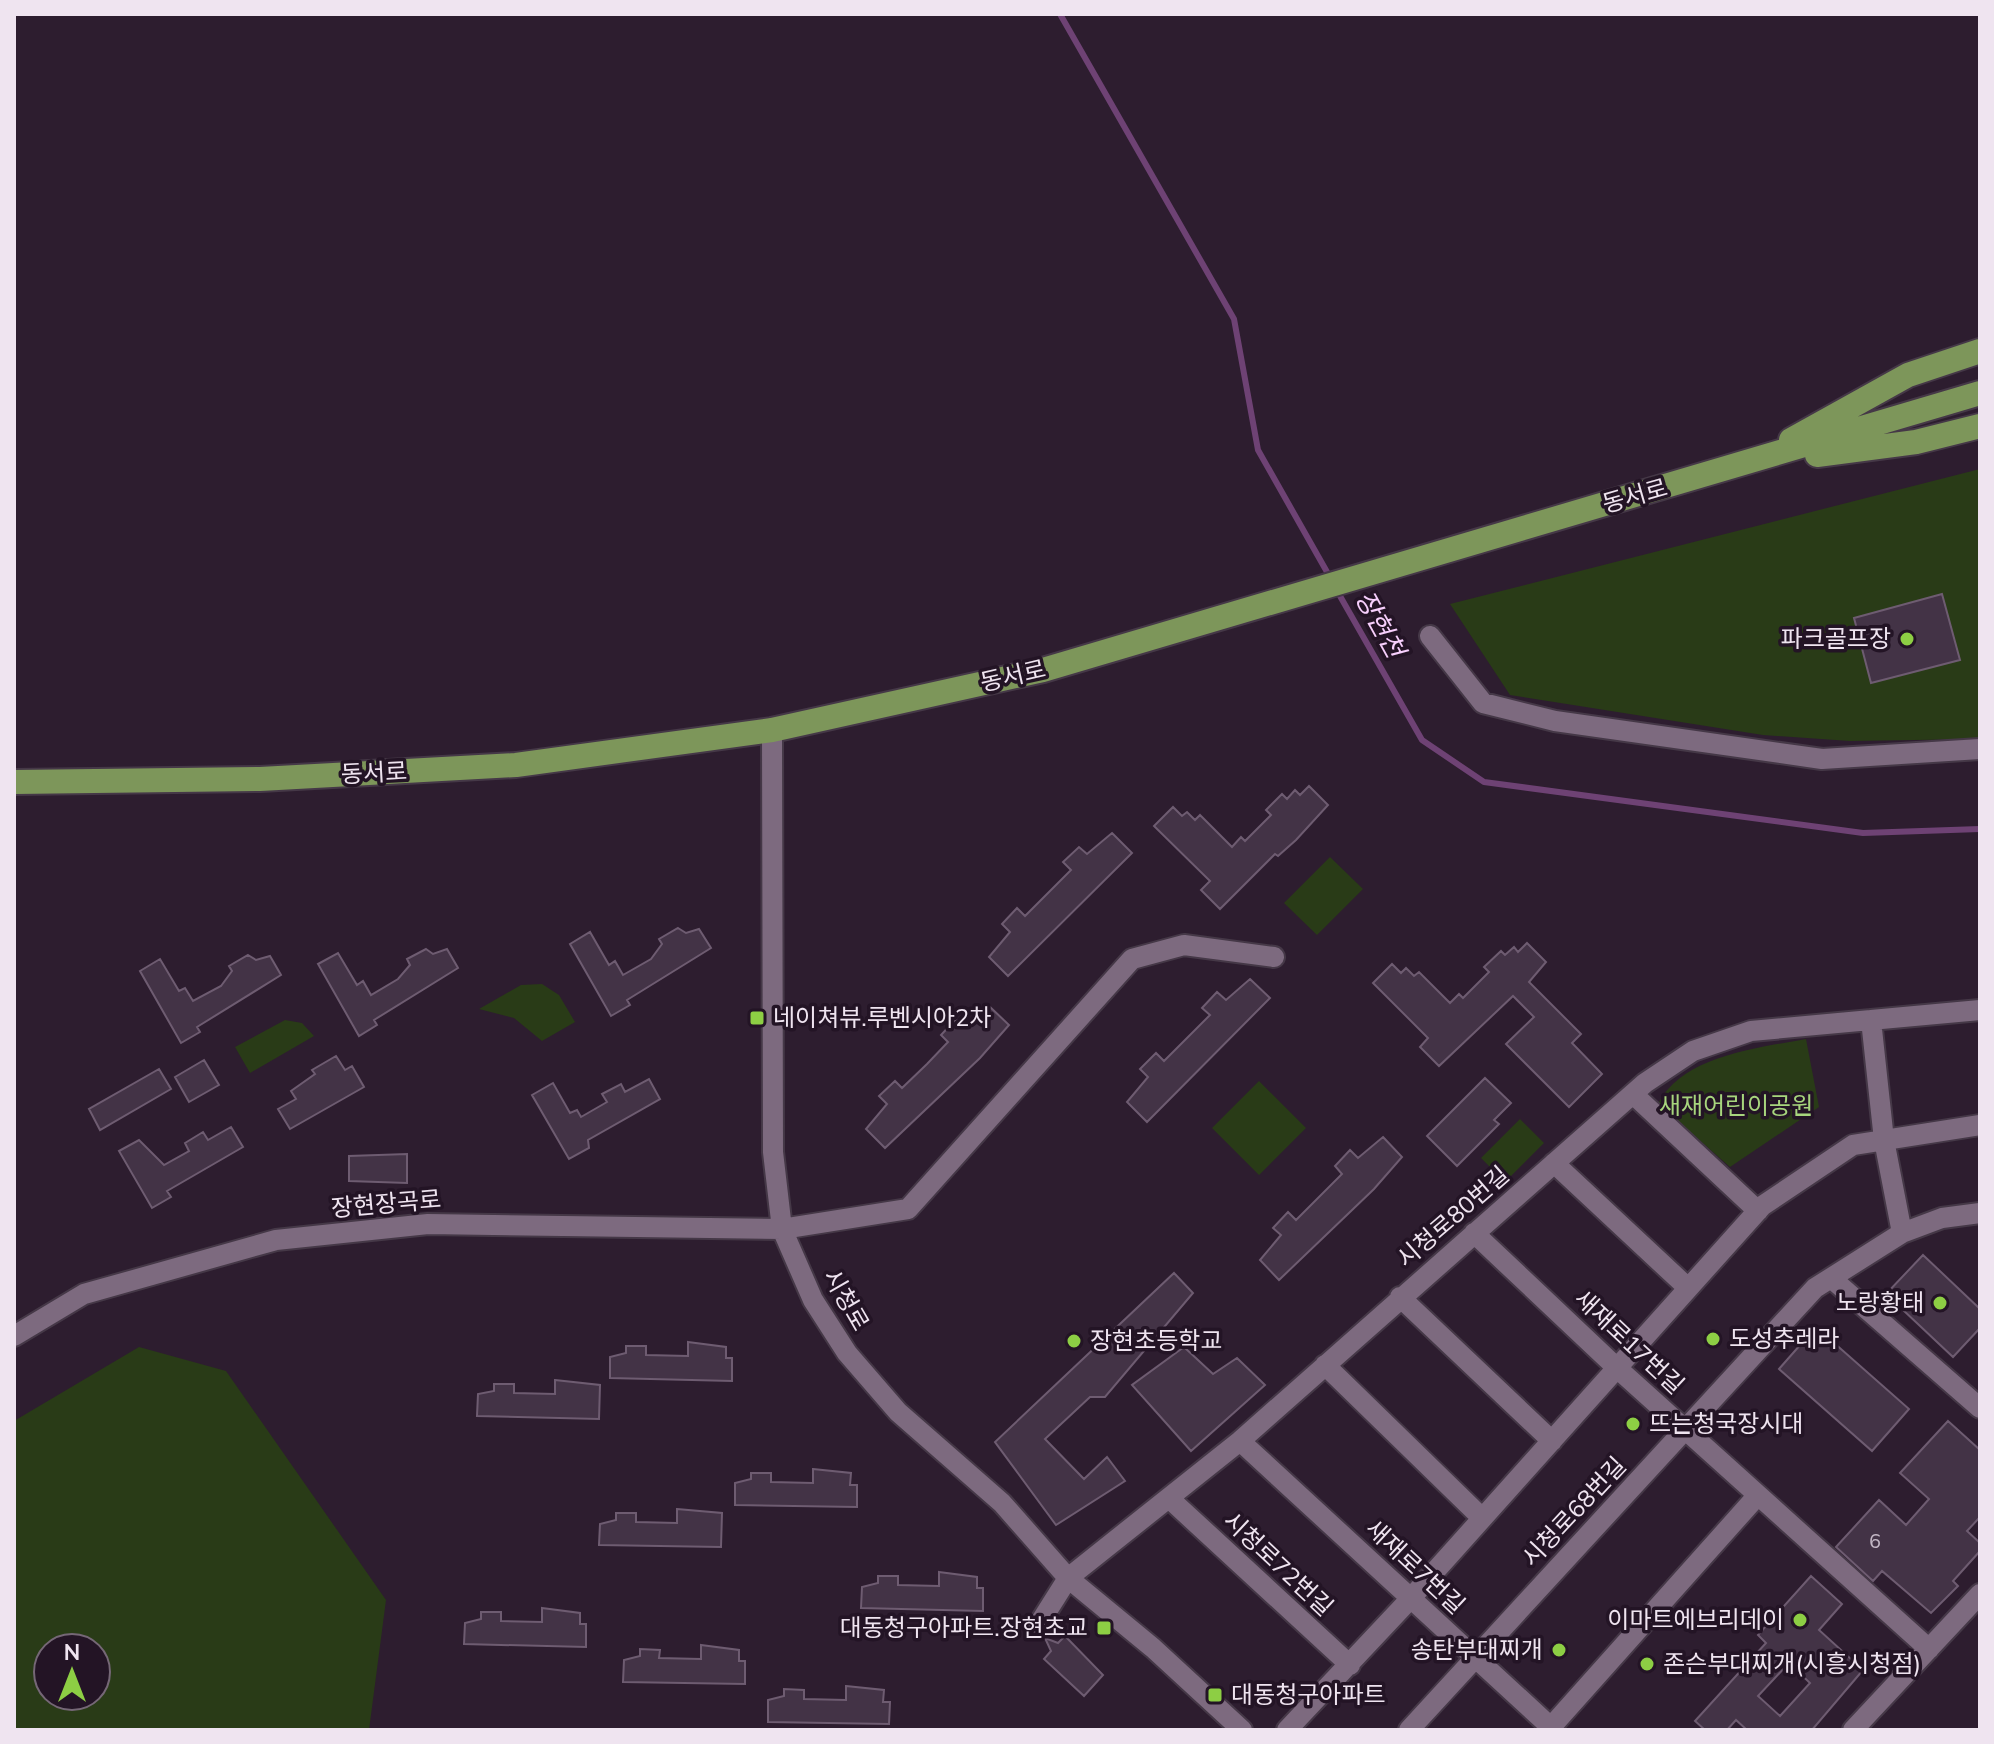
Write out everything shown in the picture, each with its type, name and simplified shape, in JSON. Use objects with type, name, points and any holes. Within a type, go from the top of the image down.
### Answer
[{"type":"main road","points":[[1751,463],[1908,375],[1980,351]]},
{"type":"main road","name":"동서로","points":[[14,782],[260,779],[516,765],[772,730],[1043,670],[1980,393]]},
{"type":"main road","points":[[1751,463],[1916,442],[1980,426]]},
{"type":"street","points":[[1430,636],[1483,703],[1555,721],[1822,759],[1980,749]]},
{"type":"street","name":"시청로","points":[[772,730],[773,1152],[782,1229],[813,1300],[847,1353],[898,1412],[1002,1503],[1068,1578],[1153,1648],[1242,1730]]},
{"type":"street","name":"장현장곡로","points":[[14,1336],[84,1294],[276,1240],[428,1224],[782,1229],[908,1209],[1132,959],[1184,945],[1274,957]]},
{"type":"street","name":"시청로80번길","points":[[1039,1624],[1068,1578],[1171,1500],[1633,1094],[1693,1051],[1751,1031],[1980,1010]]},
{"type":"street","points":[[1871,1020],[1884,1140],[1902,1233]]},
{"type":"street","points":[[1633,1094],[1758,1211]]},
{"type":"street","points":[[1287,1730],[1411,1598],[1758,1211],[1853,1145],[1980,1125]]},
{"type":"street","points":[[1554,1163],[1688,1288]]},
{"type":"street","name":"시청로68번길","points":[[1409,1730],[1815,1288],[1902,1233],[1942,1218],[1980,1213]]},
{"type":"street","name":"새재로17번길","points":[[1474,1233],[1617,1368],[1929,1649]]},
{"type":"street","points":[[1831,1278],[1980,1408]]},
{"type":"street","points":[[1400,1297],[1552,1441]]},
{"type":"street","points":[[1325,1365],[1482,1518]]},
{"type":"street","name":"새재로7번길","points":[[1240,1441],[1553,1728]]},
{"type":"street","points":[[1553,1728],[1758,1495]]},
{"type":"street","name":"시청로72번길","points":[[1171,1500],[1350,1665]]},
{"type":"street","points":[[1853,1730],[1980,1594]]},
{"type":"green space","points":[[1980,469],[1980,739],[1850,741],[1763,735],[1510,695],[1450,604]]},
{"type":"green space","points":[[1330,857],[1363,889],[1317,935],[1284,903]]},
{"type":"green space","points":[[542,984],[559,995],[575,1022],[542,1041],[514,1018],[479,1009],[521,985]]},
{"type":"green space","points":[[285,1020],[302,1023],[314,1036],[250,1073],[235,1047]]},
{"type":"green space","name":"새재어린이공원","points":[[1806,1039],[1819,1107],[1730,1167],[1658,1104],[1669,1088],[1684,1075],[1703,1065],[1744,1051]]},
{"type":"green space","points":[[1259,1081],[1306,1128],[1259,1175],[1212,1128]]},
{"type":"green space","points":[[1520,1119],[1544,1143],[1505,1182],[1481,1158]]},
{"type":"green space","points":[[139,1347],[226,1371],[386,1600],[369,1730],[14,1730],[14,1421]]},
{"type":"building","name":"파크골프장","points":[[1942,594],[1960,660],[1871,683],[1854,618]]},
{"type":"building","points":[[1309,786],[1328,805],[1296,840],[1278,856],[1275,854],[1220,909],[1201,890],[1210,881],[1154,826],[1173,807],[1182,816],[1187,812],[1195,820],[1200,815],[1232,847],[1241,837],[1245,841],[1271,815],[1266,810],[1282,794],[1287,799],[1295,790],[1300,795]]},
{"type":"building","points":[[1112,833],[1132,853],[1008,976],[989,957],[1010,932],[1002,924],[1017,908],[1025,916],[1071,870],[1063,862],[1079,847],[1087,854]]},
{"type":"building","points":[[678,928],[686,933],[699,929],[711,948],[627,1000],[630,1005],[611,1016],[570,944],[590,932],[609,965],[615,961],[623,975],[651,959],[662,944],[659,939]]},
{"type":"building","points":[[1527,943],[1546,962],[1529,982],[1581,1034],[1572,1043],[1602,1074],[1569,1107],[1506,1044],[1534,1017],[1513,996],[1439,1066],[1420,1047],[1428,1038],[1373,983],[1392,964],[1401,973],[1406,968],[1414,976],[1419,972],[1450,1003],[1459,994],[1463,998],[1489,972],[1484,967],[1501,951],[1505,955],[1514,947],[1518,952]]},
{"type":"building","points":[[426,949],[433,954],[447,949],[458,968],[374,1020],[377,1025],[359,1036],[318,964],[338,953],[357,985],[363,981],[371,995],[398,979],[410,965],[407,959]]},
{"type":"building","points":[[248,955],[256,960],[270,956],[281,975],[197,1027],[200,1032],[181,1043],[140,971],[160,959],[179,991],[185,988],[193,1001],[221,986],[232,971],[229,966]]},
{"type":"building","points":[[1250,979],[1270,998],[1147,1122],[1127,1102],[1148,1077],[1140,1069],[1156,1053],[1164,1061],[1210,1015],[1202,1008],[1217,992],[1226,1000]]},
{"type":"building","points":[[989,1006],[1009,1025],[980,1058],[885,1148],[866,1129],[887,1104],[879,1096],[895,1081],[902,1088],[927,1064],[948,1042],[941,1035],[956,1019],[964,1027]]},
{"type":"building","points":[[336,1056],[345,1070],[352,1066],[364,1087],[290,1129],[278,1109],[296,1099],[291,1091],[315,1074],[312,1070]]},
{"type":"building","points":[[204,1060],[219,1085],[189,1102],[175,1077]]},
{"type":"building","points":[[159,1069],[171,1089],[100,1130],[89,1109]]},
{"type":"building","points":[[1485,1078],[1511,1103],[1494,1120],[1499,1124],[1457,1166],[1427,1136]]},
{"type":"building","points":[[649,1079],[660,1099],[588,1140],[589,1148],[569,1159],[532,1095],[553,1083],[570,1113],[577,1110],[581,1117],[607,1102],[602,1094],[621,1084],[625,1092]]},
{"type":"building","points":[[231,1127],[243,1147],[167,1191],[171,1197],[152,1208],[119,1151],[139,1140],[164,1165],[189,1151],[185,1143],[203,1132],[208,1140]]},
{"type":"building","points":[[1383,1137],[1402,1157],[1374,1189],[1279,1280],[1260,1260],[1281,1235],[1273,1228],[1288,1212],[1296,1220],[1342,1174],[1335,1166],[1350,1150],[1358,1158]]},
{"type":"building","points":[[407,1154],[407,1183],[349,1181],[349,1156]]},
{"type":"building","points":[[1923,1255],[1980,1309],[1980,1328],[1953,1357],[1886,1294]]},
{"type":"building","name":"장현초등학교","points":[[1174,1273],[1193,1293],[1105,1397],[1090,1397],[1045,1439],[1084,1479],[1107,1457],[1125,1481],[1056,1525],[995,1442]]},
{"type":"building","points":[[1816,1327],[1909,1409],[1872,1451],[1779,1369]]},
{"type":"building","points":[[688,1342],[726,1347],[726,1358],[732,1358],[732,1381],[610,1378],[610,1357],[626,1353],[626,1346],[646,1346],[646,1355],[688,1356]]},
{"type":"building","points":[[1184,1347],[1213,1374],[1237,1358],[1265,1385],[1191,1451],[1132,1385]]},
{"type":"building","points":[[555,1380],[600,1385],[599,1419],[477,1416],[478,1394],[494,1391],[494,1384],[514,1384],[514,1393],[555,1394]]},
{"type":"building","points":[[1948,1421],[1980,1450],[1980,1517],[1967,1531],[1980,1543],[1980,1551],[1953,1581],[1958,1586],[1931,1613],[1882,1571],[1873,1581],[1836,1547],[1879,1500],[1906,1525],[1929,1499],[1900,1473]]},
{"type":"building","points":[[813,1469],[851,1473],[850,1485],[857,1485],[857,1507],[735,1505],[735,1483],[751,1479],[751,1473],[771,1473],[771,1482],[813,1483]]},
{"type":"building","points":[[677,1509],[722,1513],[721,1547],[599,1545],[600,1524],[616,1520],[616,1513],[636,1513],[636,1522],[677,1523]]},
{"type":"building","points":[[939,1572],[977,1577],[977,1588],[983,1588],[983,1611],[861,1608],[862,1587],[878,1583],[878,1576],[898,1576],[898,1585],[939,1586]]},
{"type":"building","points":[[1811,1576],[1842,1604],[1819,1630],[1863,1670],[1812,1730],[1747,1730],[1736,1720],[1727,1730],[1705,1730],[1695,1721],[1766,1643],[1758,1635]],"holes":[[[1789,1663],[1810,1683],[1780,1716],[1758,1696]]]},
{"type":"building","points":[[542,1608],[580,1613],[580,1624],[586,1624],[586,1647],[464,1644],[465,1623],[481,1619],[481,1612],[501,1612],[501,1621],[542,1622]]},
{"type":"building","points":[[1065,1636],[1103,1675],[1084,1696],[1044,1659],[1051,1651],[1045,1638],[1058,1643]]},
{"type":"building","points":[[701,1645],[739,1650],[739,1661],[745,1661],[745,1684],[623,1682],[624,1660],[640,1656],[640,1649],[660,1650],[659,1658],[701,1659]]},
{"type":"building","points":[[846,1686],[884,1690],[883,1702],[890,1702],[889,1724],[768,1722],[768,1700],[784,1696],[784,1689],[804,1690],[804,1699],[846,1700]]},
{"type":"waterway","name":"장현천","points":[[1060,14],[1234,319],[1258,450],[1331,579]]},
{"type":"waterway","name":"장현천","points":[[1336,589],[1422,740],[1484,782],[1863,833],[1980,829]]},
{"type":"place","name":"파크골프장","points":[[1907,639]]},
{"type":"place","name":"네이쳐뷰.루벤시아2차","points":[[757,1018]]},
{"type":"place","name":"노랑황태","points":[[1940,1303]]},
{"type":"place","name":"도성추레라","points":[[1713,1339]]},
{"type":"place","name":"장현초등학교","points":[[1074,1341]]},
{"type":"place","name":"뜨는청국장시대","points":[[1633,1424]]},
{"type":"place","name":"이마트에브리데이","points":[[1800,1620]]},
{"type":"place","name":"대동청구아파트.장현초교","points":[[1104,1628]]},
{"type":"place","name":"송탄부대찌개","points":[[1559,1650]]},
{"type":"place","name":"존슨부대찌개(시흥시청점)","points":[[1647,1664]]},
{"type":"place","name":"대동청구아파트","points":[[1215,1695]]}]
